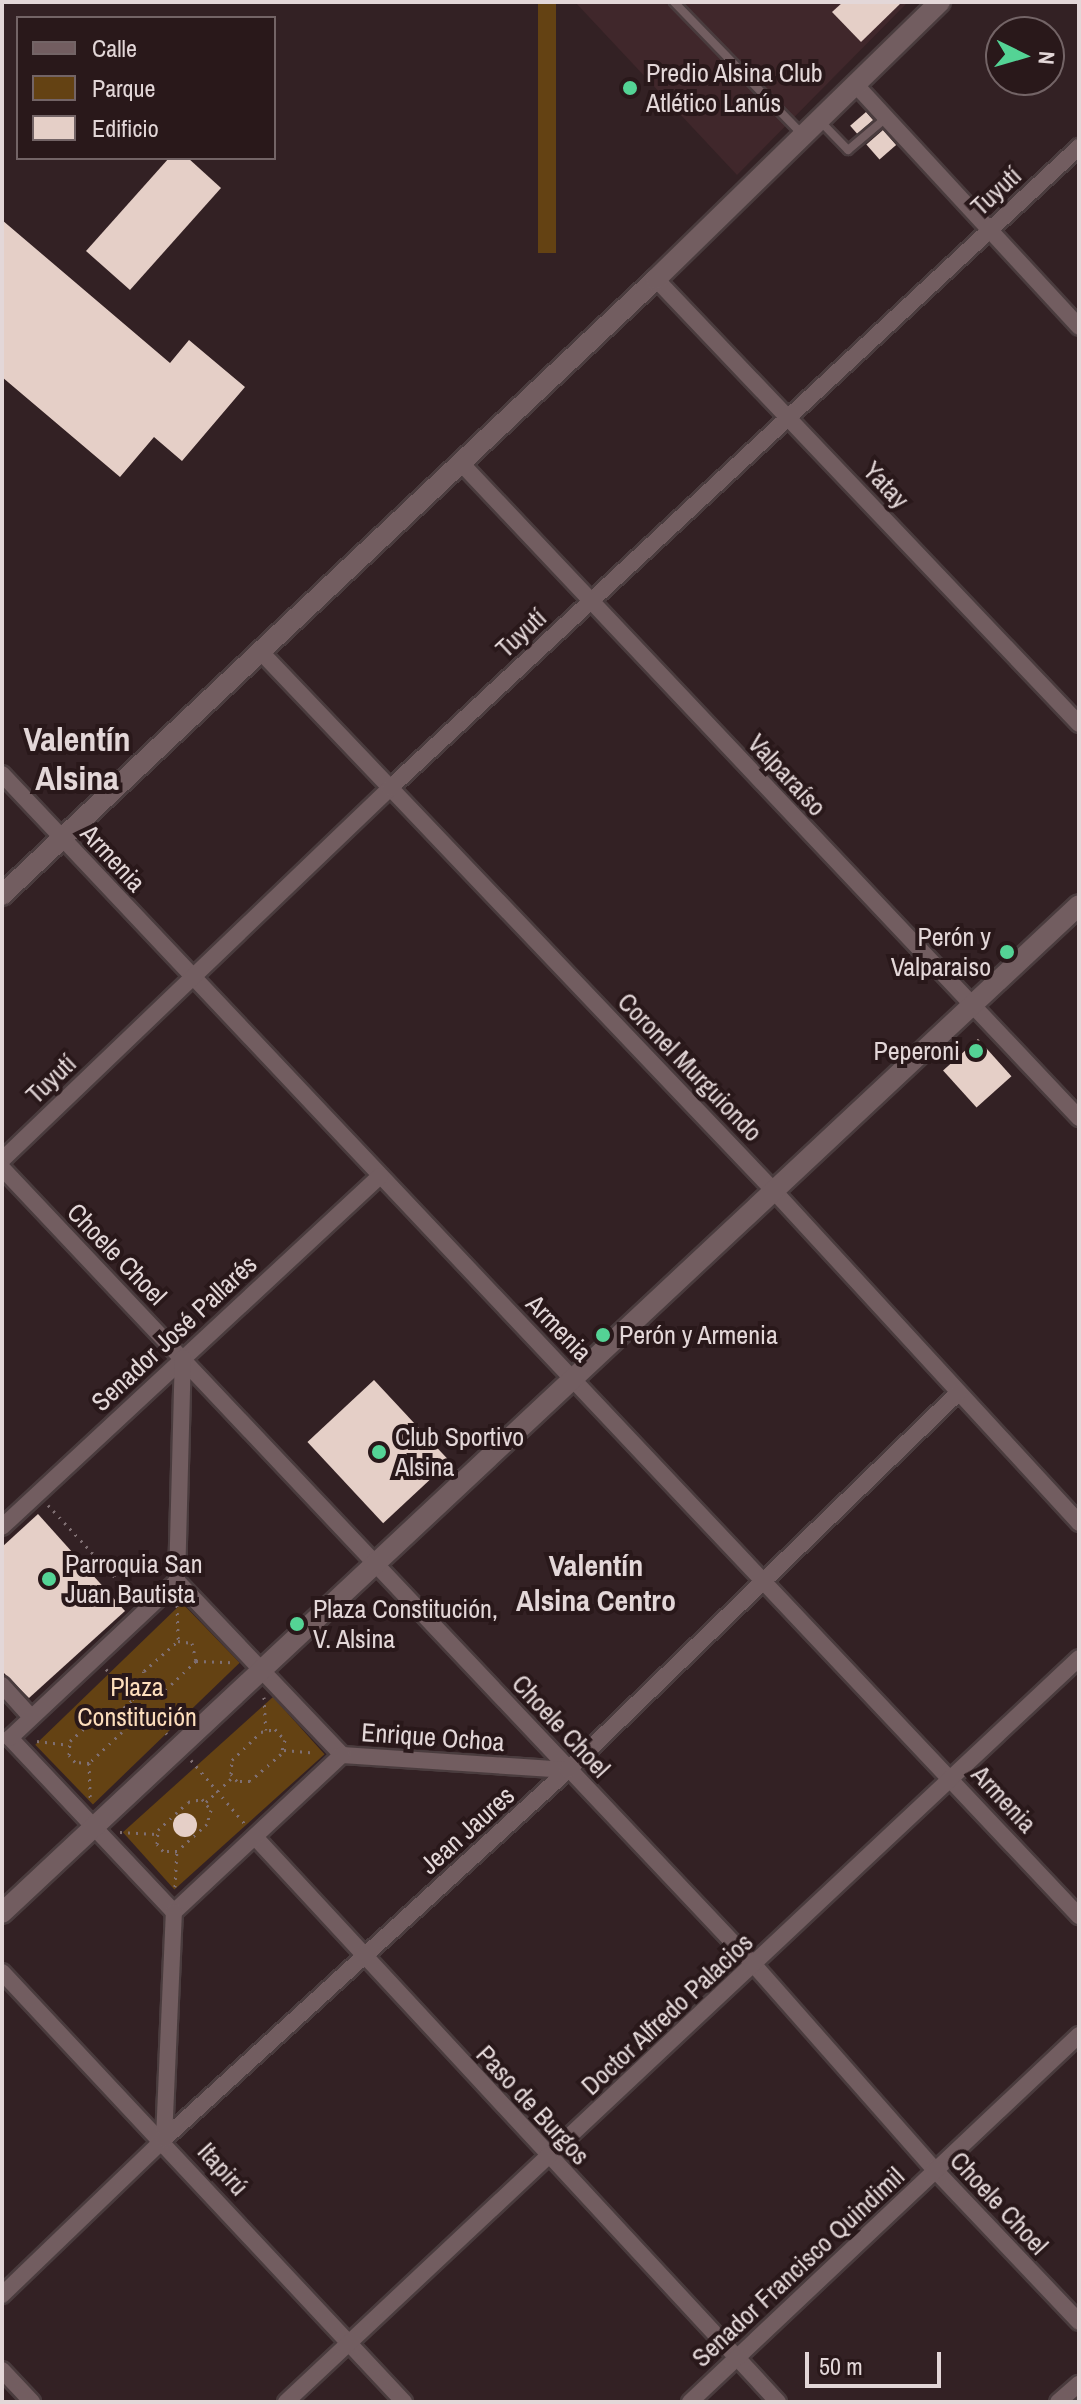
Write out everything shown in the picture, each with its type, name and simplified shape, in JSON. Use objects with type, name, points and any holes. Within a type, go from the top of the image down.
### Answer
[{"type":"street","points":[[2,895],[656,279],[940,2]]},
{"type":"street","points":[[855,84],[1079,327]]},
{"type":"street","name":"Tuyutí","points":[[2,1160],[390,788],[1079,147]]},
{"type":"street","name":"Yatay","points":[[656,279],[1079,724]]},
{"type":"street","name":"Valparaíso","points":[[461,463],[1079,1118]]},
{"type":"street","name":"Coronel Murguiondo","points":[[260,651],[774,1191],[1079,1523]]},
{"type":"street","name":"Armenia","points":[[2,774],[1079,1916]]},
{"type":"street","points":[[2,1913],[180,1747],[260,1666],[576,1380],[1079,905]]},
{"type":"street","name":"Choele Choel","points":[[2,1168],[755,1966],[935,2170],[1079,2322]]},
{"type":"street","name":"Senador José Pallarés","points":[[2,1527],[380,1176]]},
{"type":"street","points":[[164,2139],[174,1912],[342,1755],[177,1581],[183,1358]]},
{"type":"street","name":"Jean Jaures","points":[[2,2295],[164,2139],[568,1770],[958,1393]]},
{"type":"street","points":[[174,1912],[6,1738],[142,1607],[177,1581]]},
{"type":"street","name":"Doctor Alfredo Palacios","points":[[286,2402],[755,1966],[1079,1658]]},
{"type":"street","points":[[2,1685],[29,1715]]},
{"type":"street","name":"Enrique Ochoa","points":[[342,1755],[568,1770]]},
{"type":"street","name":"Paso de Burgos","points":[[255,1837],[778,2402]]},
{"type":"street","name":"Itapirú","points":[[2,1972],[164,2139],[404,2402]]},
{"type":"street","name":"Senador Francisco Quindimil","points":[[690,2402],[1079,2035]]},
{"type":"street","points":[[2,2370],[32,2402]]},
{"type":"street","points":[[1058,2402],[1079,2384]]},
{"type":"lane","points":[[674,2],[802,134]]},
{"type":"lane","points":[[818,118],[848,150],[886,118]]},
{"type":"path","points":[[37,1493],[142,1607]]},
{"type":"path","points":[[145,1689],[144,1671],[178,1641],[177,1581]]},
{"type":"path","points":[[178,1641],[192,1643],[196,1661]]},
{"type":"path","points":[[93,1655],[219,1790],[255,1837]]},
{"type":"path","points":[[145,1689],[162,1693],[196,1661],[260,1666]]},
{"type":"path","points":[[118,1713],[123,1722],[119,1735],[89,1763],[72,1759],[68,1745],[73,1738],[100,1713],[118,1713],[145,1689]]},
{"type":"path","points":[[233,1777],[232,1760],[261,1732],[280,1732],[284,1750]]},
{"type":"path","points":[[233,1777],[250,1781],[284,1750],[342,1755]]},
{"type":"path","points":[[177,1851],[160,1847],[158,1830],[188,1802],[206,1802],[233,1777]]},
{"type":"path","points":[[174,1912],[177,1851],[210,1820],[206,1802]]},
{"type":"shaded area","points":[[575,2],[908,2],[737,175]]},
{"type":"green space","points":[[538,2],[556,2],[556,253],[538,253]]},
{"type":"green space","name":"Plaza Constitución","points":[[182,1603],[240,1663],[93,1804],[35,1745]]},
{"type":"green space","name":"Plaza Constitución","points":[[273,1697],[325,1754],[174,1889],[123,1832]]},
{"type":"building","points":[[843,2],[902,2],[861,42],[832,12]]},
{"type":"building","points":[[866,112],[873,120],[857,134],[850,126]]},
{"type":"building","points":[[883,130],[896,145],[880,160],[866,144]]},
{"type":"building","points":[[167,160],[190,160],[221,188],[130,290],[86,251]]},
{"type":"building","points":[[2,220],[170,363],[189,340],[245,387],[182,461],[154,437],[120,477],[2,377]]},
{"type":"building","points":[[978,1039],[1011,1076],[977,1108],[943,1070]]},
{"type":"building","name":"Club Sportivo Alsina","points":[[374,1380],[450,1461],[383,1523],[307,1442]]},
{"type":"building","name":"Parroquia San Juan Bautista","points":[[38,1514],[125,1611],[29,1698],[2,1671],[2,1547]]},
{"type":"building","points":[[185,1813],[194,1816],[197,1825],[194,1834],[185,1837],[176,1834],[173,1825],[176,1816]]},
{"type":"place","name":"Predio Alsina Club Atlético Lanús","points":[[630,88]]},
{"type":"place","name":"Perón y Valparaiso","points":[[1007,952]]},
{"type":"place","name":"Peperoni","points":[[976,1051]]},
{"type":"place","name":"Perón y Armenia","points":[[603,1335]]},
{"type":"place","name":"Club Sportivo Alsina","points":[[379,1452]]},
{"type":"place","name":"Parroquia San Juan Bautista","points":[[49,1579]]},
{"type":"place","name":"Plaza Constitución, V. Alsina","points":[[297,1624]]},
{"type":"district","name":"Valentín Alsina","points":[[77,758]]},
{"type":"district","name":"Valentín Alsina Centro","points":[[596,1582]]}]
